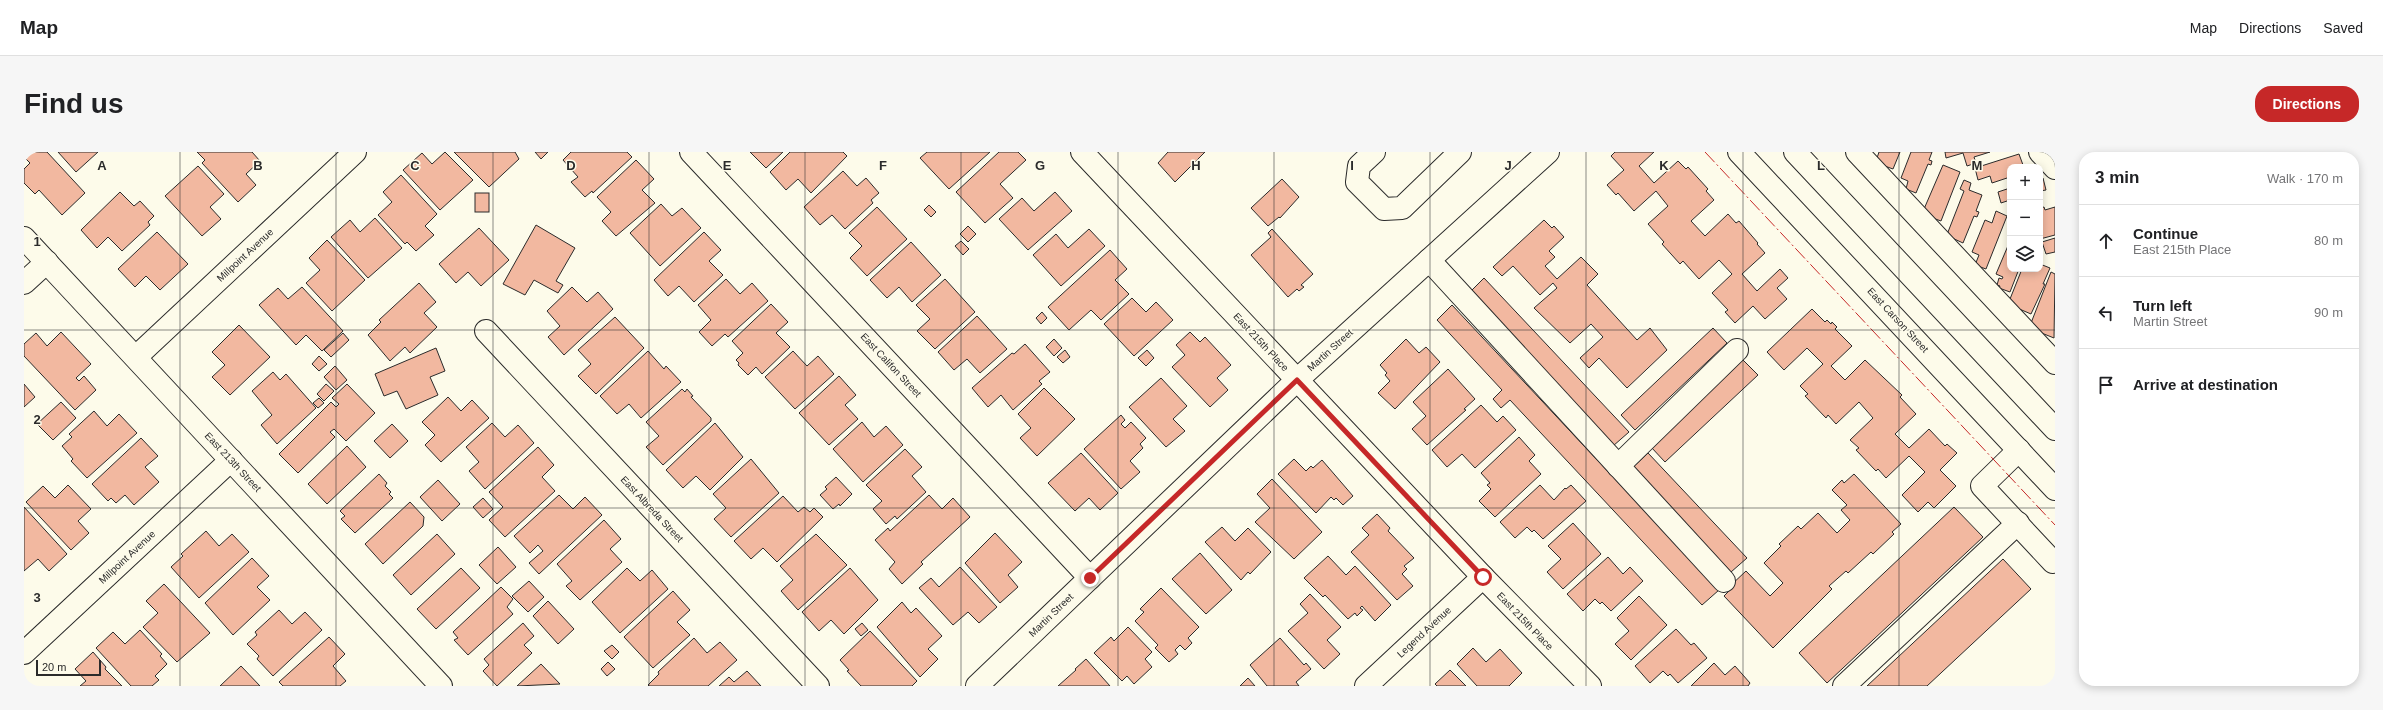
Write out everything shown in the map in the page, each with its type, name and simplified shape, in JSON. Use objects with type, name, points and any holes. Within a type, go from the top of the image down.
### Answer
[{"type":"street","name":"Millpoint Avenue","points":[[136,357],[355,152]]},
{"type":"street","name":"East Califon Street","points":[[691,152],[1090,578]]},
{"type":"street","name":"East 215th Place","points":[[1082,152],[1483,577],[1590,686]]},
{"type":"street","points":[[1374,152],[1359,166],[1357,182],[1384,209],[1402,208],[1460,152]]},
{"type":"street","name":"Martin Street","points":[[977,686],[1297,380],[1548,152]]},
{"type":"street","name":"East Carson Street","points":[[1739,152],[2055,488]]},
{"type":"street","points":[[1794,152],[2055,429]]},
{"type":"street","points":[[1857,152],[2055,363]]},
{"type":"street","points":[[2040,152],[2055,168]]},
{"type":"street","name":"East 213th Street","points":[[24,238],[441,686]]},
{"type":"street","points":[[1429,260],[1724,581]]},
{"type":"street","points":[[24,283],[47,262]]},
{"type":"street","name":"East Albreda Street","points":[[486,331],[818,686]]},
{"type":"street","points":[[1618,466],[1737,350]]},
{"type":"street","points":[[2019,450],[1982,486],[2053,562],[2055,560]]},
{"type":"street","name":"Millpoint Avenue","points":[[24,653],[231,460]]},
{"type":"street","points":[[1844,686],[2018,523]]},
{"type":"street","name":"Legend Avenue","points":[[1366,686],[1483,577]]},
{"type":"building","points":[[24,152],[47,152],[85,193],[62,215],[39,190],[35,194],[24,183],[24,169],[30,163],[24,157]]},
{"type":"building","points":[[58,152],[98,152],[76,172]]},
{"type":"building","points":[[197,152],[252,152],[260,161],[246,174],[256,185],[238,202],[202,163],[205,160]]},
{"type":"building","points":[[445,152],[473,180],[440,210],[403,170],[422,153],[432,164]]},
{"type":"building","points":[[454,152],[515,152],[519,159],[489,187]]},
{"type":"building","points":[[535,152],[548,152],[541,159]]},
{"type":"building","points":[[571,152],[627,152],[632,157],[593,193],[592,191],[585,197],[571,182],[578,177],[563,160]]},
{"type":"building","points":[[750,152],[783,152],[766,168]]},
{"type":"building","points":[[790,152],[843,152],[847,156],[811,193],[798,179],[786,190],[770,172]]},
{"type":"building","points":[[927,152],[990,152],[949,189],[920,158]]},
{"type":"building","points":[[999,152],[1018,152],[1026,160],[1000,184],[1013,198],[985,223],[956,192]]},
{"type":"building","points":[[1168,152],[1205,152],[1175,182],[1158,163]]},
{"type":"building","points":[[1615,152],[1654,152],[1639,166],[1654,183],[1678,161],[1686,169],[1688,167],[1708,189],[1706,191],[1714,200],[1691,221],[1705,236],[1728,214],[1736,223],[1739,221],[1765,253],[1742,274],[1757,291],[1780,269],[1788,278],[1777,288],[1787,299],[1765,319],[1753,306],[1735,323],[1725,312],[1728,310],[1712,293],[1732,274],[1719,260],[1699,279],[1683,261],[1680,264],[1662,244],[1664,242],[1648,224],[1668,206],[1656,191],[1634,211],[1618,193],[1616,195],[1607,185],[1624,170],[1611,156]]},
{"type":"building","points":[[1879,152],[1900,152],[1893,169],[1882,165],[1877,158]]},
{"type":"building","points":[[1911,152],[1932,152],[1929,160],[1932,161],[1931,165],[1928,164],[1916,193],[1906,189],[1908,181],[1901,178]]},
{"type":"building","points":[[1945,152],[1990,152],[1974,157],[1976,163],[1967,166],[1963,153],[1946,158]]},
{"type":"building","points":[[2019,154],[2023,164],[2007,164],[2007,178],[1992,183],[1990,176],[1978,180],[1975,168]]},
{"type":"building","points":[[636,160],[654,179],[642,190],[655,203],[616,236],[602,221],[611,212],[597,197]]},
{"type":"building","points":[[1943,165],[1960,172],[1941,221],[1930,217],[1924,209]]},
{"type":"building","points":[[198,166],[224,194],[210,207],[221,219],[202,236],[165,196]]},
{"type":"building","points":[[843,171],[857,186],[866,178],[879,193],[871,200],[873,203],[845,229],[832,215],[820,225],[804,207]]},
{"type":"building","points":[[401,175],[437,214],[425,226],[434,235],[416,251],[407,242],[405,244],[378,215],[392,202],[383,192]]},
{"type":"building","points":[[2043,178],[2046,190],[2043,190]]},
{"type":"building","points":[[1282,179],[1299,197],[1280,218],[1279,217],[1268,226],[1251,208]]},
{"type":"building","points":[[1964,180],[1971,183],[1969,190],[1982,195],[1976,211],[1979,212],[1977,217],[1974,216],[1963,243],[1950,237],[1948,232],[1964,191],[1960,189]]},
{"type":"building","points":[[2007,189],[2007,201],[2001,203],[1998,192]]},
{"type":"building","points":[[120,192],[134,206],[140,201],[154,216],[148,222],[150,225],[122,251],[108,237],[97,248],[81,230]]},
{"type":"building","points":[[1055,192],[1072,211],[1028,250],[999,219],[1022,198],[1034,211]]},
{"type":"building","points":[[475,193],[489,193],[489,212],[475,212]]},
{"type":"building","points":[[661,204],[672,216],[682,208],[701,228],[660,266],[630,233]]},
{"type":"building","points":[[929,205],[936,212],[931,217],[924,210]]},
{"type":"building","points":[[877,207],[907,239],[867,276],[850,258],[862,246],[849,233]]},
{"type":"building","points":[[2043,207],[2045,210],[2055,207],[2055,235],[2043,238],[2043,236]]},
{"type":"building","points":[[1996,211],[2007,216],[1986,269],[1975,265],[1979,255],[1972,252],[1985,220],[1992,223]]},
{"type":"building","points":[[375,218],[402,248],[368,278],[331,237],[350,220],[360,232]]},
{"type":"building","points":[[1544,220],[1552,228],[1554,226],[1564,237],[1549,251],[1555,257],[1545,266],[1557,279],[1581,257],[1598,274],[1587,285],[1637,340],[1650,328],[1667,350],[1627,388],[1599,358],[1589,368],[1580,358],[1603,337],[1591,324],[1570,343],[1534,308],[1557,288],[1553,283],[1540,295],[1513,266],[1502,276],[1493,267]]},
{"type":"building","points":[[536,225],[575,248],[556,281],[563,285],[558,293],[534,280],[525,295],[503,284]]},
{"type":"building","points":[[968,226],[976,234],[968,242],[960,234]]},
{"type":"building","points":[[479,228],[509,260],[481,286],[468,272],[456,283],[439,264]]},
{"type":"building","points":[[1089,229],[1105,246],[1061,286],[1033,255],[1056,234],[1068,248]]},
{"type":"building","points":[[1272,229],[1313,274],[1301,285],[1304,287],[1299,291],[1297,289],[1288,297],[1251,255],[1271,237],[1268,233]]},
{"type":"building","points":[[157,232],[188,264],[160,290],[146,276],[135,287],[118,269]]},
{"type":"building","points":[[704,232],[721,250],[709,261],[723,275],[694,302],[679,286],[668,296],[654,280]]},
{"type":"building","points":[[2055,238],[2055,252],[2046,254],[2043,242]]},
{"type":"building","points":[[327,240],[365,280],[332,311],[306,283],[320,270],[309,258]]},
{"type":"building","points":[[961,241],[969,249],[963,255],[955,246]]},
{"type":"building","points":[[911,242],[941,275],[912,302],[899,287],[887,298],[870,280]]},
{"type":"building","points":[[2007,248],[2007,272],[2018,272],[2010,292],[1999,288],[2000,286],[1997,285],[1999,278],[2002,279],[2003,277],[1996,274]]},
{"type":"building","points":[[1110,250],[1127,269],[1115,280],[1129,294],[1101,320],[1091,310],[1069,330],[1048,307]]},
{"type":"building","points":[[2043,265],[2050,268],[2043,284],[2045,284],[2031,314],[2017,308],[2010,299],[2021,272],[2043,272]]},
{"type":"building","points":[[2051,272],[2055,274],[2054,338],[2039,332],[2031,323]]},
{"type":"building","points":[[1484,278],[1629,432],[1613,446],[1469,293]]},
{"type":"building","points":[[726,279],[740,294],[752,283],[768,301],[728,337],[725,334],[712,346],[699,332],[711,320],[698,305]]},
{"type":"building","points":[[945,279],[975,312],[935,349],[917,331],[930,319],[916,305]]},
{"type":"building","points":[[419,283],[436,302],[424,313],[437,327],[410,353],[405,347],[390,361],[368,335],[381,322],[379,320]]},
{"type":"building","points":[[302,287],[343,331],[322,351],[306,335],[296,345],[259,305],[278,288],[288,299]]},
{"type":"building","points":[[572,287],[587,302],[598,292],[613,309],[564,355],[548,337],[560,326],[547,311]]},
{"type":"building","points":[[1132,298],[1146,312],[1156,302],[1173,320],[1134,356],[1104,324]]},
{"type":"building","points":[[771,304],[788,322],[776,333],[790,347],[762,374],[756,367],[748,375],[738,365],[739,363],[736,360],[743,353],[732,341]]},
{"type":"building","points":[[1452,305],[1719,590],[1702,605],[1510,400],[1501,408],[1493,399],[1502,390],[1437,320]]},
{"type":"building","points":[[1812,309],[1825,322],[1827,320],[1831,324],[1832,322],[1837,327],[1835,329],[1852,346],[1831,366],[1845,380],[1865,360],[1902,395],[1900,397],[1916,414],[1895,434],[1909,448],[1929,429],[1945,446],[1947,444],[1957,453],[1940,470],[1956,486],[1934,508],[1928,502],[1918,512],[1902,495],[1925,472],[1909,456],[1886,478],[1878,469],[1876,471],[1856,450],[1859,448],[1850,440],[1873,418],[1859,402],[1836,424],[1828,415],[1826,418],[1805,396],[1808,394],[1800,386],[1823,364],[1807,348],[1784,370],[1767,352]]},
{"type":"building","points":[[1042,312],[1047,318],[1041,324],[1036,318]]},
{"type":"building","points":[[977,316],[1007,349],[980,373],[967,359],[954,370],[938,352]]},
{"type":"building","points":[[615,317],[644,348],[596,394],[578,376],[591,364],[578,350]]},
{"type":"building","points":[[239,325],[270,357],[230,395],[212,377],[225,365],[212,352]]},
{"type":"building","points":[[1713,328],[1727,343],[1635,430],[1621,415]]},
{"type":"building","points":[[61,332],[91,364],[76,378],[79,381],[84,376],[96,390],[75,410],[24,356],[24,344],[36,333],[47,346]]},
{"type":"building","points":[[1190,332],[1200,342],[1205,337],[1231,365],[1217,378],[1228,390],[1210,407],[1172,367],[1185,355],[1176,345]]},
{"type":"building","points":[[343,333],[349,340],[331,357],[324,350]]},
{"type":"building","points":[[1054,339],[1062,348],[1054,356],[1046,347]]},
{"type":"building","points":[[1406,339],[1419,353],[1426,347],[1440,362],[1395,409],[1378,393],[1390,381],[1385,375],[1387,373],[1380,365]]},
{"type":"building","points":[[1025,344],[1050,372],[1039,381],[1042,384],[1013,410],[1001,395],[988,407],[972,388],[1012,353],[1014,354]]},
{"type":"building","points":[[436,348],[445,371],[430,377],[438,395],[406,409],[397,391],[384,396],[375,374]]},
{"type":"building","points":[[1065,350],[1070,357],[1063,363],[1057,357]]},
{"type":"building","points":[[1147,350],[1154,358],[1146,366],[1138,358]]},
{"type":"building","points":[[648,351],[664,369],[666,366],[681,382],[641,418],[629,404],[617,414],[600,396]]},
{"type":"building","points":[[793,351],[807,366],[818,356],[834,374],[795,409],[765,377]]},
{"type":"building","points":[[319,356],[327,364],[319,371],[312,364]]},
{"type":"building","points":[[1743,360],[1758,375],[1665,462],[1651,447]]},
{"type":"building","points":[[335,366],[347,380],[336,390],[324,377]]},
{"type":"building","points":[[1448,369],[1475,399],[1464,409],[1466,410],[1427,445],[1412,429],[1426,416],[1413,402]]},
{"type":"building","points":[[273,372],[280,380],[286,374],[316,408],[277,444],[261,425],[272,415],[252,391]]},
{"type":"building","points":[[839,376],[856,395],[845,405],[858,419],[829,445],[799,413]]},
{"type":"building","points":[[1161,378],[1187,406],[1173,419],[1185,431],[1166,447],[1129,407]]},
{"type":"building","points":[[24,384],[35,397],[24,407]]},
{"type":"building","points":[[326,384],[334,391],[324,401],[317,394]]},
{"type":"building","points":[[347,384],[375,413],[346,441],[334,429],[330,432],[335,437],[298,473],[279,454],[331,402],[336,407],[339,404],[332,398]]},
{"type":"building","points":[[1044,388],[1075,419],[1037,456],[1020,438],[1031,428],[1018,414]]},
{"type":"building","points":[[682,389],[685,392],[687,389],[693,396],[691,397],[711,418],[711,421],[663,465],[646,447],[659,436],[646,422]]},
{"type":"building","points":[[448,397],[461,411],[472,400],[489,418],[441,462],[425,445],[435,435],[422,422]]},
{"type":"building","points":[[319,398],[324,403],[318,408],[313,403]]},
{"type":"building","points":[[61,402],[76,418],[53,440],[37,424]]},
{"type":"building","points":[[1481,405],[1497,422],[1503,416],[1516,430],[1475,468],[1462,454],[1447,467],[1432,450]]},
{"type":"building","points":[[94,411],[107,426],[119,414],[137,433],[87,478],[71,461],[73,459],[62,446],[72,437],[69,434]]},
{"type":"building","points":[[1121,415],[1125,420],[1121,424],[1125,428],[1131,422],[1146,438],[1140,444],[1143,448],[1130,461],[1140,472],[1121,489],[1084,449]]},
{"type":"building","points":[[862,422],[874,437],[886,426],[903,445],[863,482],[833,449]]},
{"type":"building","points":[[492,423],[505,437],[518,425],[534,443],[485,489],[469,471],[479,462],[466,447]]},
{"type":"building","points":[[715,423],[743,457],[710,490],[696,476],[683,488],[666,470]]},
{"type":"building","points":[[392,424],[408,441],[390,458],[374,441]]},
{"type":"building","points":[[1519,437],[1535,455],[1529,461],[1541,474],[1495,517],[1479,501],[1491,489],[1487,485],[1490,483],[1481,473]]},
{"type":"building","points":[[141,438],[158,456],[145,467],[159,482],[134,505],[125,495],[116,503],[111,498],[108,501],[92,484]]},
{"type":"building","points":[[347,446],[366,467],[327,504],[308,484]]},
{"type":"building","points":[[538,447],[554,465],[542,477],[555,491],[505,537],[489,520],[503,507],[489,492]]},
{"type":"building","points":[[905,449],[922,467],[912,476],[926,492],[897,519],[895,516],[886,524],[873,509],[882,501],[866,485]]},
{"type":"building","points":[[1081,453],[1118,493],[1100,510],[1089,498],[1075,511],[1048,483]]},
{"type":"building","points":[[1648,453],[1747,558],[1731,572],[1633,467]]},
{"type":"building","points":[[751,459],[779,493],[731,537],[714,519],[726,508],[713,494]]},
{"type":"building","points":[[1294,459],[1306,471],[1311,466],[1313,468],[1322,460],[1353,496],[1343,505],[1336,498],[1334,500],[1331,497],[1316,513],[1278,474]]},
{"type":"building","points":[[379,474],[387,483],[385,486],[391,492],[389,494],[393,498],[355,533],[341,519],[345,516],[340,511]]},
{"type":"building","points":[[1854,474],[1901,524],[1892,532],[1894,534],[1873,554],[1871,552],[1848,573],[1846,571],[1829,586],[1832,589],[1773,648],[1724,596],[1732,588],[1730,586],[1746,571],[1770,596],[1783,583],[1764,563],[1781,546],[1779,544],[1798,526],[1801,529],[1818,513],[1837,533],[1850,520],[1841,510],[1847,505],[1832,490],[1842,480],[1844,483]]},
{"type":"building","points":[[836,477],[852,494],[840,506],[839,504],[833,509],[820,495],[827,489],[825,487]]},
{"type":"building","points":[[1272,479],[1322,532],[1294,559],[1255,522],[1270,508],[1257,494]]},
{"type":"building","points":[[438,480],[460,504],[442,521],[420,497]]},
{"type":"building","points":[[68,485],[91,509],[78,521],[89,533],[71,550],[26,502],[43,486],[55,498]]},
{"type":"building","points":[[1540,485],[1554,500],[1565,488],[1566,489],[1571,485],[1586,501],[1543,539],[1534,530],[1532,532],[1527,527],[1515,538],[1500,522]]},
{"type":"building","points":[[559,495],[573,509],[585,497],[602,515],[539,574],[529,563],[543,551],[538,545],[530,553],[514,536]]},
{"type":"building","points":[[929,495],[942,509],[953,498],[970,517],[921,562],[923,564],[902,584],[889,569],[895,562],[875,540],[888,528],[890,531]]},
{"type":"building","points":[[783,496],[798,512],[804,507],[810,512],[814,508],[823,517],[777,562],[763,548],[751,559],[734,541]]},
{"type":"building","points":[[483,498],[493,509],[483,518],[473,507]]},
{"type":"building","points":[[410,502],[424,517],[423,526],[383,564],[365,544]]},
{"type":"building","points":[[24,507],[67,554],[49,571],[38,559],[24,571]]},
{"type":"building","points":[[1954,507],[1983,537],[1827,683],[1799,653]]},
{"type":"building","points":[[1377,514],[1390,528],[1388,531],[1414,558],[1404,566],[1407,569],[1402,574],[1413,586],[1397,600],[1351,552],[1369,535],[1362,528]]},
{"type":"building","points":[[604,520],[621,539],[610,549],[622,562],[580,600],[566,586],[572,581],[557,564]]},
{"type":"building","points":[[1573,523],[1601,554],[1563,589],[1547,572],[1561,559],[1548,546]]},
{"type":"building","points":[[1222,527],[1235,541],[1248,528],[1271,552],[1250,574],[1248,572],[1241,580],[1205,542]]},
{"type":"building","points":[[206,531],[219,546],[232,534],[249,552],[199,598],[171,567],[183,556],[181,554]]},
{"type":"building","points":[[995,533],[1022,562],[1008,575],[1018,587],[1000,603],[965,563]]},
{"type":"building","points":[[437,534],[455,554],[411,595],[393,575]]},
{"type":"building","points":[[816,534],[847,565],[798,610],[781,591],[793,580],[780,566]]},
{"type":"building","points":[[498,547],[516,567],[497,584],[479,565]]},
{"type":"building","points":[[1200,553],[1232,590],[1206,614],[1172,579]]},
{"type":"building","points":[[1328,556],[1346,575],[1355,566],[1391,605],[1375,621],[1362,606],[1360,608],[1363,610],[1357,616],[1355,613],[1348,619],[1325,595],[1323,597],[1304,578]]},
{"type":"building","points":[[1608,557],[1623,574],[1630,567],[1643,581],[1611,611],[1602,602],[1600,604],[1595,599],[1583,611],[1567,594]]},
{"type":"building","points":[[252,558],[269,576],[257,587],[270,600],[233,635],[205,603]]},
{"type":"building","points":[[2003,559],[2031,589],[1927,686],[1867,686]]},
{"type":"building","points":[[960,567],[997,607],[979,623],[968,612],[953,625],[919,588],[931,578],[939,587]]},
{"type":"building","points":[[461,568],[480,588],[436,629],[417,609]]},
{"type":"building","points":[[627,568],[640,581],[652,570],[668,589],[620,633],[592,602]]},
{"type":"building","points":[[850,568],[878,600],[844,634],[831,620],[819,631],[802,612]]},
{"type":"building","points":[[529,581],[544,597],[528,612],[512,596]]},
{"type":"building","points":[[164,584],[210,633],[177,662],[143,627],[158,613],[146,601]]},
{"type":"building","points":[[501,587],[513,599],[507,607],[513,614],[468,655],[454,640],[458,638],[453,632]]},
{"type":"building","points":[[1161,588],[1199,627],[1188,638],[1192,643],[1185,650],[1180,645],[1175,650],[1178,654],[1169,662],[1155,648],[1158,645],[1135,621],[1144,612],[1140,609]]},
{"type":"building","points":[[673,591],[690,610],[677,622],[690,635],[653,668],[624,637]]},
{"type":"building","points":[[1310,594],[1341,627],[1327,640],[1340,654],[1324,669],[1288,631],[1308,613],[1300,604]]},
{"type":"building","points":[[1639,596],[1667,625],[1631,660],[1615,644],[1629,631],[1617,618]]},
{"type":"building","points":[[548,601],[574,629],[558,644],[533,616]]},
{"type":"building","points":[[902,602],[911,613],[916,608],[942,636],[928,649],[938,659],[920,677],[877,627]]},
{"type":"building","points":[[279,610],[292,624],[305,612],[322,630],[273,676],[257,659],[259,656],[247,644],[257,635],[255,632]]},
{"type":"building","points":[[523,623],[534,636],[524,645],[532,653],[497,686],[483,671],[489,665],[484,659]]},
{"type":"building","points":[[862,623],[868,630],[861,636],[855,629]]},
{"type":"building","points":[[1128,627],[1152,652],[1145,659],[1152,667],[1134,684],[1127,676],[1122,681],[1094,653],[1111,637],[1114,641]]},
{"type":"building","points":[[1676,629],[1691,645],[1694,643],[1707,658],[1678,683],[1670,674],[1668,676],[1663,671],[1650,683],[1635,666]]},
{"type":"building","points":[[140,630],[162,654],[160,656],[167,664],[155,676],[159,680],[152,686],[131,686],[96,648],[113,632],[125,644]]},
{"type":"building","points":[[870,631],[917,681],[912,686],[861,686],[847,671],[849,670],[840,660]]},
{"type":"building","points":[[329,637],[345,654],[333,666],[346,681],[340,686],[283,686],[279,682]]},
{"type":"building","points":[[694,638],[707,653],[720,642],[737,660],[708,686],[649,686],[648,685],[659,674],[658,672]]},
{"type":"building","points":[[1280,638],[1304,665],[1306,663],[1311,669],[1296,682],[1299,686],[1267,686],[1250,665]]},
{"type":"building","points":[[612,645],[619,652],[612,659],[604,651]]},
{"type":"building","points":[[1473,648],[1486,662],[1500,649],[1522,673],[1509,686],[1477,686],[1457,664]]},
{"type":"building","points":[[93,652],[106,667],[105,669],[122,686],[80,686],[86,681],[75,669]]},
{"type":"building","points":[[1086,659],[1110,686],[1058,686],[1076,670],[1075,669]]},
{"type":"building","points":[[608,662],[615,669],[607,676],[601,669]]},
{"type":"building","points":[[1714,663],[1725,675],[1735,666],[1750,683],[1748,686],[1691,686]]},
{"type":"building","points":[[541,664],[560,684],[517,686]]},
{"type":"building","points":[[241,666],[260,686],[220,686]]},
{"type":"building","points":[[1450,670],[1466,686],[1437,686],[1435,684]]},
{"type":"building","points":[[747,671],[761,686],[719,686],[729,677],[734,682]]},
{"type":"building","points":[[1248,678],[1255,686],[1240,686]]},
{"type":"power","points":[[1705,152],[2055,525]]},
{"type":"route","points":[[1090,578],[1297,380],[1483,577]]}]
